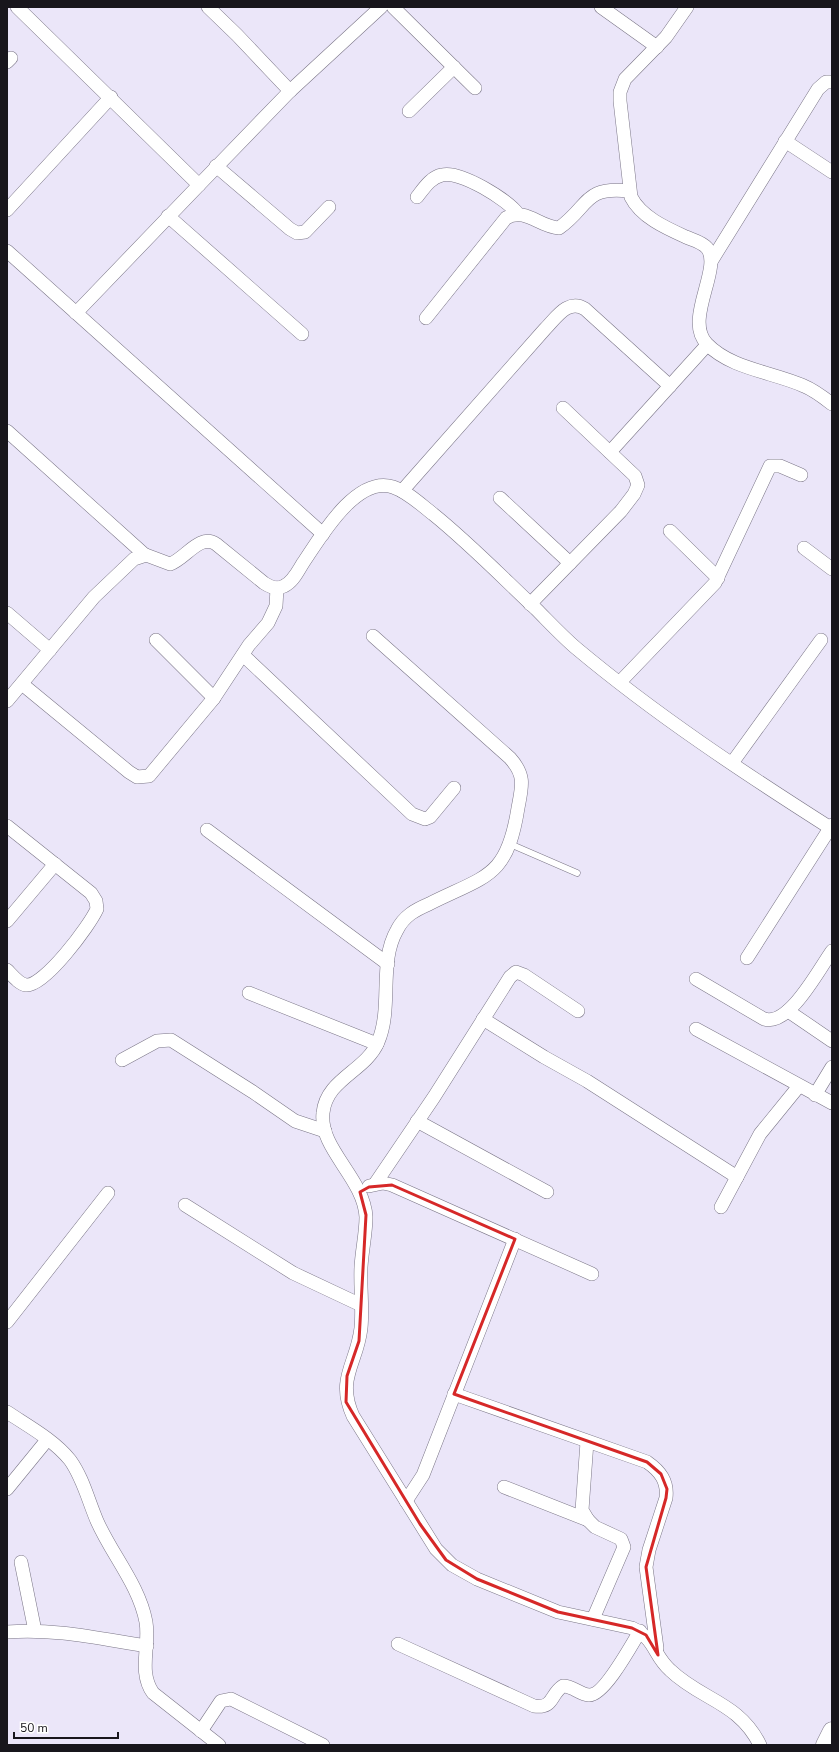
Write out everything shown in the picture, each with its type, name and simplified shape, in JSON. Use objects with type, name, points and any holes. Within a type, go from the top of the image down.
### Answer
[{"type":"street","points":[[17,7],[111,97],[199,185]]},
{"type":"street","points":[[208,7],[290,91]]},
{"type":"street","points":[[76,314],[168,216],[290,91],[381,7]]},
{"type":"street","points":[[393,7],[475,88]]},
{"type":"street","points":[[601,7],[657,47]]},
{"type":"street","points":[[686,7],[673,28],[657,47],[629,74],[622,85],[620,101],[629,191],[637,206],[661,225],[703,245],[708,249],[712,260]]},
{"type":"street","points":[[409,111],[454,67]]},
{"type":"street","points":[[832,82],[826,82],[818,89],[712,260],[701,306],[699,322],[703,340],[707,345],[732,361],[805,386],[832,404]]},
{"type":"street","points":[[7,210],[111,97]]},
{"type":"street","points":[[785,141],[832,172]]},
{"type":"street","points":[[216,166],[290,230],[298,233],[305,232],[329,207]]},
{"type":"street","points":[[417,197],[435,178],[448,174],[469,181],[507,203],[518,214],[530,217],[552,227],[559,228],[586,201],[598,192],[616,189],[629,191]]},
{"type":"street","points":[[426,318],[496,229],[506,218],[518,214]]},
{"type":"street","points":[[168,216],[302,334]]},
{"type":"street","points":[[7,251],[323,534]]},
{"type":"street","points":[[402,491],[545,329],[569,306],[580,306],[589,312],[670,386]]},
{"type":"street","points":[[610,452],[707,345]]},
{"type":"street","points":[[530,604],[620,511],[637,488],[637,480],[635,476],[563,408]]},
{"type":"street","points":[[7,431],[145,555],[170,564],[178,560],[202,542],[210,541],[216,544],[264,583],[277,588],[286,586],[323,534],[352,498],[361,492],[382,486],[392,487],[402,491],[461,537],[575,647],[620,682],[732,763],[831,827],[747,958]]},
{"type":"street","points":[[620,682],[709,591],[718,578],[770,466],[780,466],[801,475]]},
{"type":"street","points":[[500,498],[570,563]]},
{"type":"street","points":[[670,531],[718,578]]},
{"type":"street","points":[[804,548],[832,569]]},
{"type":"street","points":[[7,701],[94,597],[134,559],[145,555]]},
{"type":"street","points":[[22,684],[129,772],[137,777],[143,778],[149,776],[214,698],[272,615],[276,606],[277,588]]},
{"type":"street","points":[[7,613],[50,650]]},
{"type":"street","points":[[373,636],[460,712],[516,764],[523,781],[510,844],[500,864],[478,881],[408,916],[395,932],[388,964],[382,1030],[377,1044],[364,1062],[329,1092],[323,1114],[325,1131],[339,1159],[360,1192],[366,1216],[362,1249],[361,1326],[359,1341],[347,1376],[346,1402],[352,1416],[436,1549],[449,1563],[462,1572],[558,1612],[640,1631],[646,1635],[653,1644],[664,1665],[678,1678],[743,1719],[760,1745]]},
{"type":"street","points":[[156,640],[214,698]]},
{"type":"street","points":[[732,763],[821,640]]},
{"type":"street","points":[[243,655],[412,814],[425,819],[430,817],[454,788]]},
{"type":"street","points":[[7,826],[91,893],[96,901],[97,909],[80,936],[45,976],[34,984],[26,985],[17,980],[7,970]]},
{"type":"street","points":[[207,830],[388,964]]},
{"type":"street","points":[[7,921],[55,864]]},
{"type":"street","points":[[696,978],[769,1021],[776,1019],[794,1005],[832,951]]},
{"type":"street","points":[[360,1192],[375,1184],[510,977],[516,972],[524,975],[578,1011]]},
{"type":"street","points":[[249,993],[377,1044]]},
{"type":"street","points":[[788,1011],[832,1041]]},
{"type":"street","points":[[483,1019],[594,1085],[737,1177]]},
{"type":"street","points":[[696,1029],[832,1103]]},
{"type":"street","points":[[122,1060],[157,1041],[171,1040],[247,1087],[295,1121],[325,1131]]},
{"type":"street","points":[[816,1095],[832,1067]]},
{"type":"street","points":[[721,1207],[760,1134],[799,1086]]},
{"type":"street","points":[[417,1121],[547,1192]]},
{"type":"street","points":[[375,1184],[392,1185],[592,1274]]},
{"type":"street","points":[[7,1322],[108,1193]]},
{"type":"street","points":[[185,1205],[293,1273],[361,1305]]},
{"type":"street","points":[[406,1501],[423,1476],[515,1239]]},
{"type":"street","points":[[454,1394],[647,1462],[656,1468],[665,1480],[667,1489],[666,1498],[649,1550],[646,1567],[658,1655]]},
{"type":"street","points":[[7,1412],[47,1440],[69,1459],[81,1478],[97,1521],[142,1606],[146,1623],[147,1646],[145,1676],[148,1686],[153,1693],[219,1745]]},
{"type":"street","points":[[7,1489],[47,1440]]},
{"type":"street","points":[[587,1442],[582,1505],[584,1514],[588,1520]]},
{"type":"street","points":[[504,1486],[588,1520],[603,1531],[621,1539],[624,1546],[592,1619]]},
{"type":"street","points":[[21,1562],[34,1631]]},
{"type":"street","points":[[7,1632],[34,1631],[67,1634],[147,1646]]},
{"type":"street","points":[[398,1644],[534,1706],[540,1707],[548,1705],[563,1686],[570,1687],[589,1695],[595,1694],[615,1671],[640,1631]]},
{"type":"street","points":[[201,1731],[221,1701],[232,1699],[323,1745]]},
{"type":"street","points":[[825,1745],[832,1731]]},
{"type":"lane","points":[[510,844],[577,873]]},
{"type":"highlighted area","points":[[392,1185],[515,1239],[454,1394],[647,1462],[661,1474],[667,1489],[666,1498],[646,1567],[658,1655],[646,1635],[632,1628],[558,1612],[477,1579],[446,1560],[420,1524],[346,1402],[347,1376],[359,1341],[366,1215],[360,1192],[369,1187]]}]
